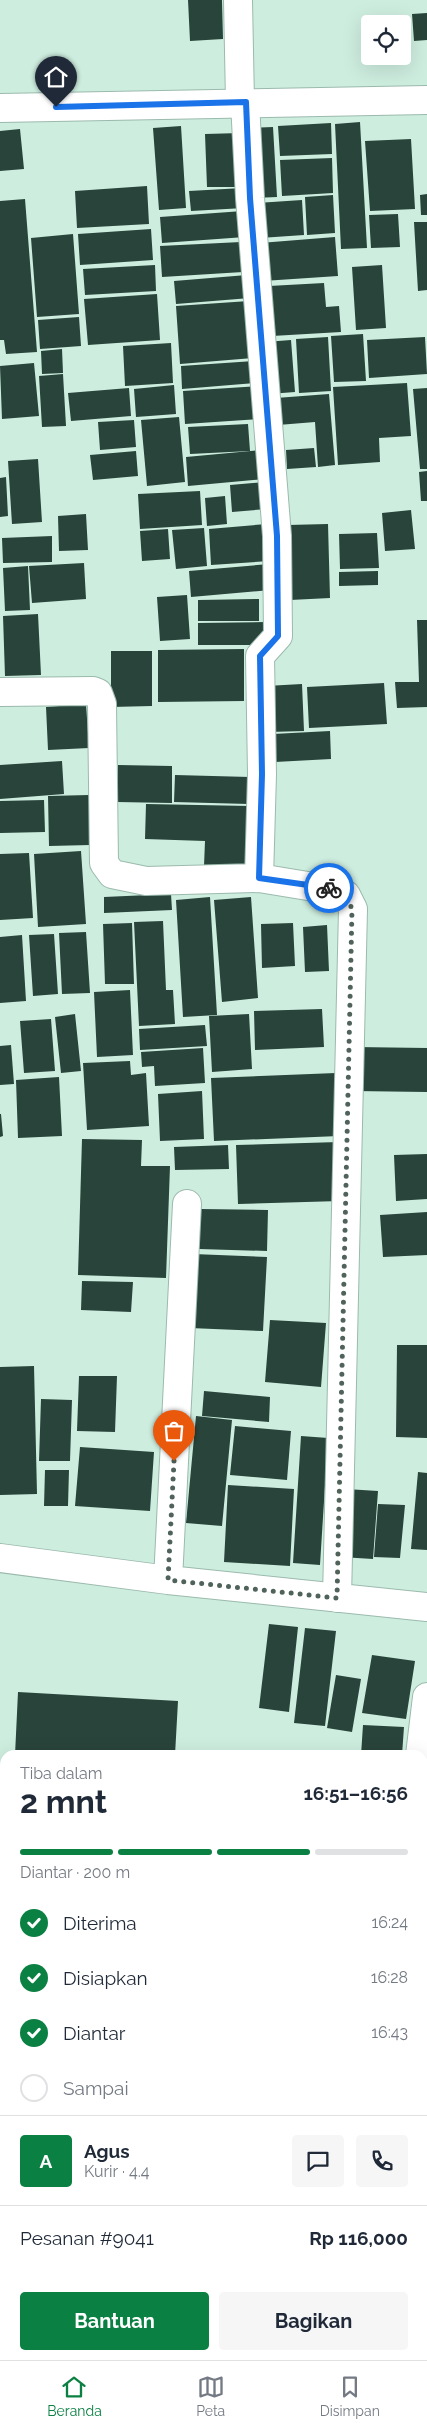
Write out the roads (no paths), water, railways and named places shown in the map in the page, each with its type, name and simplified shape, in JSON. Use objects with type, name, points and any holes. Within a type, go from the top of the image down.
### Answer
[{"type":"street","points":[[238,0],[243,102],[277,536],[278,636],[260,656],[262,774],[259,878]]},
{"type":"street","points":[[0,108],[427,100]]},
{"type":"street","points":[[0,692],[93,691],[98,693],[102,704],[104,862],[112,874],[146,880],[259,878],[338,891],[346,895],[352,909],[337,1598]]},
{"type":"street","points":[[168,1580],[187,1204]]},
{"type":"street","points":[[0,1558],[168,1580],[427,1607]]},
{"type":"street","points":[[421,1750],[427,1697]]}]
